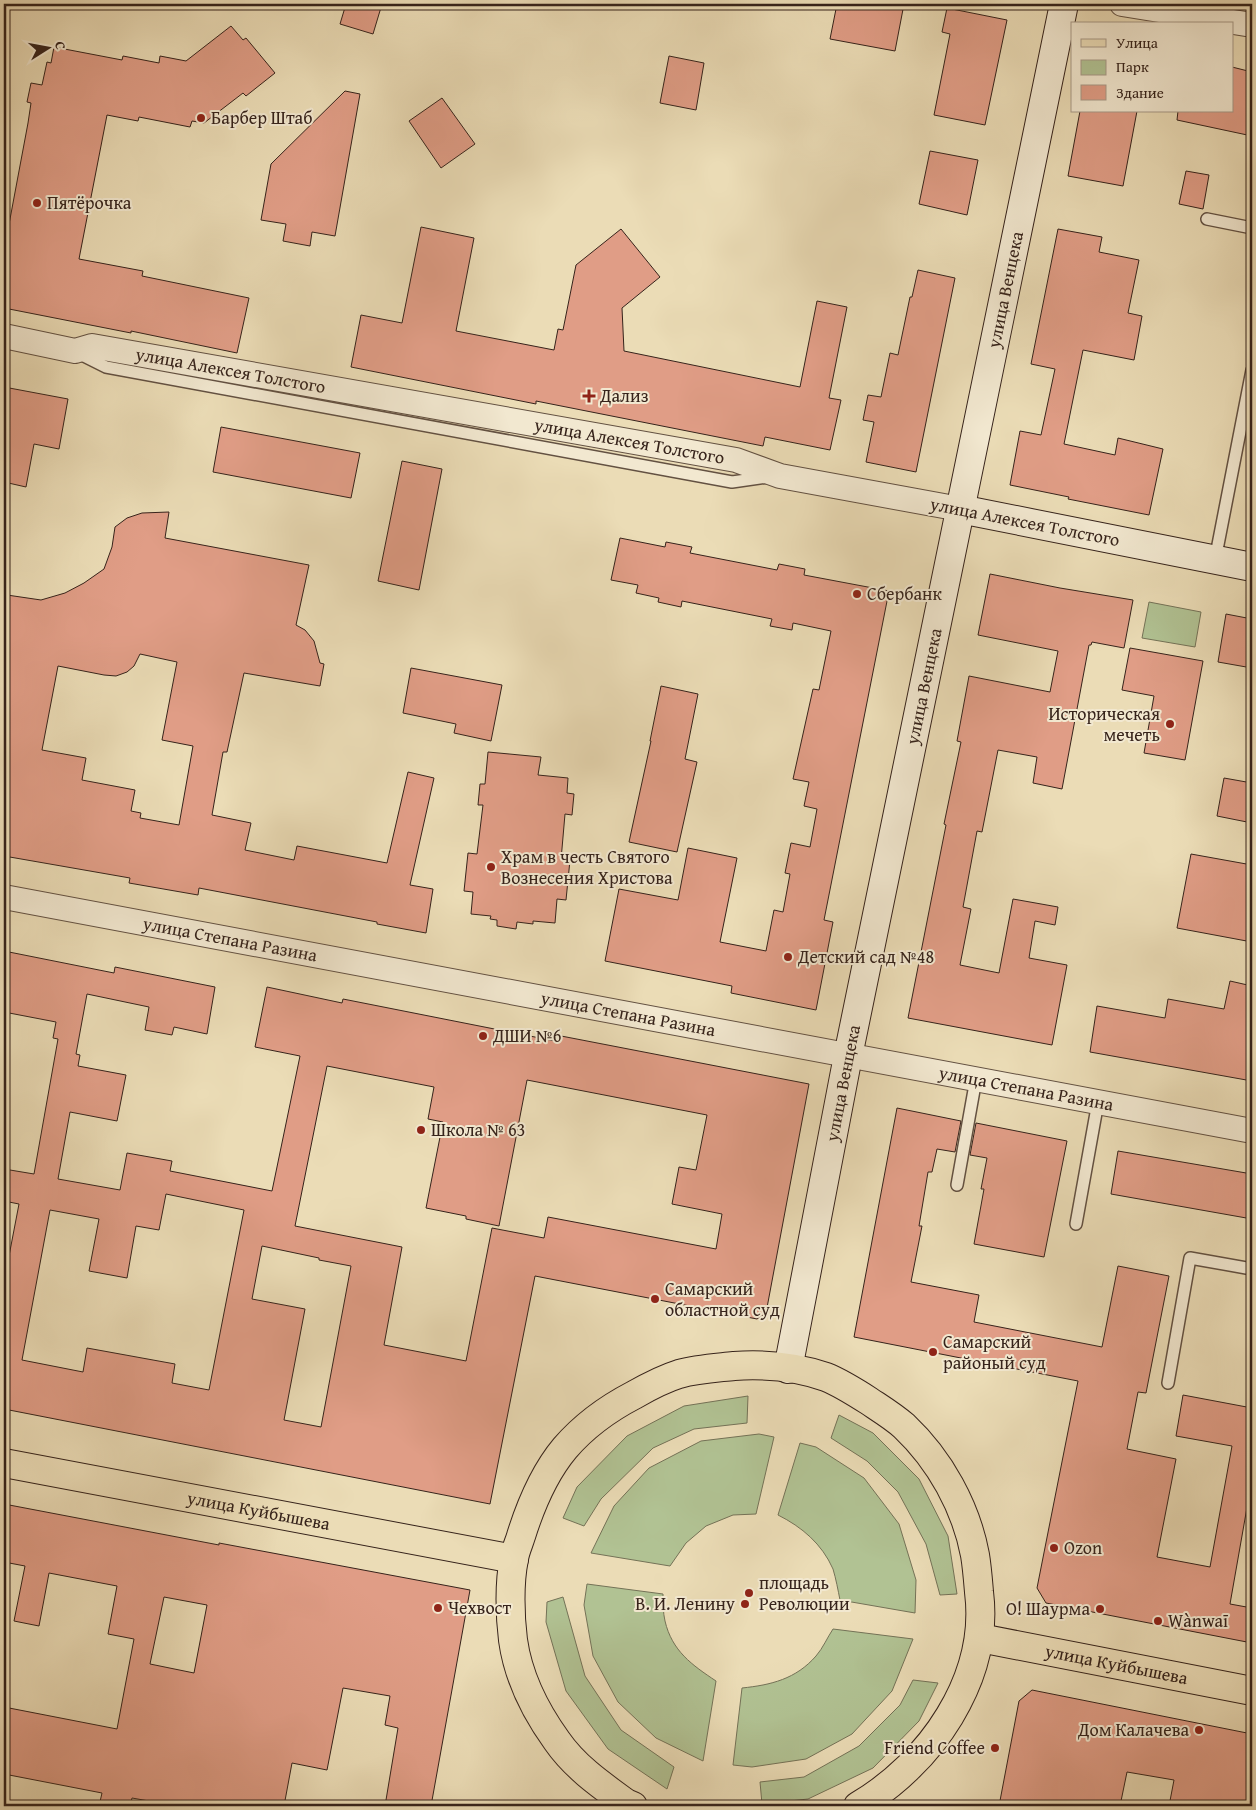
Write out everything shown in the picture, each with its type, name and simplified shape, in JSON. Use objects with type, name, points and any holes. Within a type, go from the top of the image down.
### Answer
[{"type":"main road","points":[[633,1806],[626,1803],[578,1766],[558,1742],[534,1704],[521,1671],[513,1640],[511,1595],[514,1559],[541,1483],[566,1447],[590,1423],[619,1402],[678,1374],[711,1368],[753,1365],[788,1369],[825,1377],[849,1388],[902,1424],[920,1443],[939,1468],[956,1496],[975,1555],[982,1608],[980,1638],[966,1684],[954,1709],[938,1733],[901,1776],[880,1794],[858,1806]]},
{"type":"main road","name":"улица Куйбышева","points":[[4,1463],[514,1559]]},
{"type":"main road","name":"улица Куйбышева","points":[[980,1638],[1252,1690]]},
{"type":"street","name":"улица Венцека","points":[[788,1369],[848,1056],[1064,4]]},
{"type":"street","points":[[1122,4],[1233,22]]},
{"type":"street","points":[[1234,22],[1252,25]]},
{"type":"street","name":"улица Алексея Толстого","points":[[4,336],[75,351],[92,346],[736,460],[780,476],[960,509],[1252,567]]},
{"type":"street","name":"улица Степана Разина","points":[[4,897],[1252,1131]]},
{"type":"lane","points":[[1207,219],[1252,228]]},
{"type":"lane","points":[[1215,560],[1252,370]]},
{"type":"lane","points":[[957,1185],[976,1079]]},
{"type":"lane","points":[[1076,1224],[1098,1102]]},
{"type":"lane","points":[[1168,1383],[1190,1258],[1252,1269]]},
{"type":"green space","points":[[1149,602],[1201,612],[1195,647],[1142,638]]},
{"type":"green space","points":[[748,1396],[747,1423],[694,1429],[653,1448],[601,1499],[584,1526],[563,1518],[577,1487],[627,1436],[684,1406]]},
{"type":"green space","points":[[839,1415],[873,1433],[919,1479],[948,1536],[957,1594],[940,1595],[926,1544],[898,1492],[867,1461],[831,1438]]},
{"type":"green space","points":[[759,1434],[774,1437],[756,1514],[733,1515],[706,1526],[686,1543],[670,1566],[591,1553],[614,1506],[649,1468],[701,1441]]},
{"type":"green space","points":[[800,1443],[816,1447],[864,1478],[899,1524],[916,1580],[915,1613],[840,1600],[833,1569],[823,1552],[803,1531],[778,1515]]},
{"type":"green space","points":[[587,1584],[663,1594],[664,1618],[673,1641],[691,1663],[716,1681],[703,1761],[656,1738],[618,1702],[593,1656],[584,1605]]},
{"type":"green space","points":[[563,1597],[585,1676],[621,1730],[674,1767],[667,1789],[608,1749],[566,1691],[546,1622],[547,1602]]},
{"type":"green space","points":[[833,1629],[913,1639],[892,1691],[852,1734],[806,1759],[752,1767],[733,1765],[742,1688],[773,1683],[800,1670],[818,1653]]},
{"type":"green space","points":[[913,1680],[938,1683],[919,1721],[873,1768],[808,1799],[762,1804],[760,1782],[804,1777],[859,1746],[900,1705]]},
{"type":"building","points":[[346,4],[382,4],[373,34],[340,24]]},
{"type":"building","points":[[837,4],[904,4],[895,51],[830,39]]},
{"type":"building","points":[[947,8],[1007,20],[985,125],[934,115],[950,34],[942,32]]},
{"type":"building","points":[[231,26],[243,40],[246,38],[275,73],[246,96],[243,93],[204,123],[192,121],[190,127],[139,117],[138,121],[107,115],[79,259],[143,271],[142,276],[249,298],[237,353],[131,331],[131,333],[4,308],[4,251],[28,123],[31,103],[27,102],[31,83],[42,85],[47,62],[51,63],[54,47],[122,60],[123,56],[159,63],[160,56],[186,61]]},
{"type":"building","points":[[669,56],[704,63],[696,110],[660,103]]},
{"type":"building","points":[[1234,68],[1252,72],[1252,136],[1177,120],[1178,112],[1234,112]]},
{"type":"building","points":[[345,91],[360,94],[335,236],[312,232],[310,246],[283,241],[286,224],[261,220],[271,164]]},
{"type":"building","points":[[442,98],[475,144],[441,168],[409,121]]},
{"type":"building","points":[[1080,112],[1137,112],[1123,186],[1068,176]]},
{"type":"building","points":[[930,151],[978,160],[967,215],[919,204]]},
{"type":"building","points":[[1186,171],[1209,175],[1203,209],[1179,204]]},
{"type":"building","points":[[421,227],[474,238],[456,331],[554,350],[558,329],[563,330],[576,265],[621,229],[660,277],[622,308],[624,351],[800,387],[817,301],[847,307],[829,398],[841,400],[830,450],[765,437],[763,446],[351,367],[361,315],[402,323]]},
{"type":"building","points":[[1058,229],[1102,237],[1099,252],[1139,260],[1128,313],[1142,316],[1134,360],[1083,350],[1064,444],[1115,455],[1118,438],[1163,449],[1149,515],[1010,485],[1020,431],[1041,435],[1055,369],[1031,364]]},
{"type":"building","points":[[918,270],[955,278],[916,472],[866,462],[874,422],[863,420],[868,395],[881,397],[890,353],[898,355],[910,297],[912,297]]},
{"type":"building","points":[[4,387],[68,399],[59,449],[34,444],[26,487],[4,482]]},
{"type":"building","points":[[221,427],[360,453],[351,498],[213,472]]},
{"type":"building","points":[[402,461],[442,469],[419,590],[378,581]]},
{"type":"building","points":[[169,512],[165,538],[309,565],[296,625],[305,630],[314,641],[320,663],[324,664],[320,686],[244,673],[227,752],[223,752],[212,815],[251,823],[245,850],[294,860],[297,846],[387,863],[408,772],[434,778],[410,885],[433,889],[426,933],[199,888],[198,895],[129,883],[130,878],[4,856],[4,605],[6,604],[7,595],[41,600],[65,593],[84,583],[104,569],[112,547],[115,527],[127,518],[142,513]],"holes":[[[140,654],[177,662],[162,740],[193,746],[179,825],[140,818],[141,813],[131,811],[135,790],[82,780],[86,758],[42,750],[58,666],[116,676],[127,672],[134,666]]]},
{"type":"building","points":[[620,538],[665,547],[666,542],[692,547],[690,553],[777,570],[779,564],[805,569],[804,575],[889,591],[824,920],[833,922],[816,1010],[731,993],[732,986],[605,961],[619,889],[678,900],[688,848],[737,858],[720,942],[766,951],[774,910],[783,912],[790,874],[785,873],[791,843],[810,847],[817,809],[804,806],[809,782],[793,779],[813,689],[819,690],[831,631],[793,623],[792,630],[770,626],[772,619],[682,601],[681,607],[658,602],[659,598],[636,593],[638,585],[611,580]]},
{"type":"building","points":[[990,574],[1133,600],[1124,648],[1092,642],[1089,645],[1062,789],[1033,783],[1037,757],[998,750],[982,832],[977,831],[963,907],[971,909],[960,965],[999,973],[1013,899],[1058,907],[1055,925],[1035,921],[1029,958],[1067,965],[1052,1045],[908,1018],[961,742],[957,741],[969,676],[1050,692],[1058,651],[978,635]]},
{"type":"building","points":[[1226,614],[1252,619],[1252,668],[1218,662]]},
{"type":"building","name":"Историческая мечеть","points":[[1130,648],[1203,661],[1185,760],[1144,753],[1154,696],[1122,690]]},
{"type":"building","points":[[411,668],[502,685],[491,741],[454,733],[456,724],[403,713]]},
{"type":"building","points":[[661,686],[698,694],[685,759],[697,762],[677,852],[629,842]]},
{"type":"building","points":[[488,752],[541,757],[538,775],[568,778],[567,793],[574,794],[572,815],[565,814],[561,860],[570,860],[566,900],[557,899],[555,923],[533,921],[533,924],[517,922],[516,929],[497,926],[497,920],[490,919],[491,916],[471,914],[473,892],[464,891],[468,853],[477,854],[483,805],[478,805],[480,784],[485,784]]},
{"type":"building","points":[[1224,778],[1252,783],[1252,823],[1217,816]]},
{"type":"building","points":[[1191,854],[1252,865],[1252,942],[1177,928]]},
{"type":"building","points":[[4,951],[114,973],[115,967],[215,987],[207,1034],[174,1027],[172,1035],[145,1030],[149,1007],[87,994],[76,1054],[80,1055],[78,1066],[126,1075],[117,1121],[70,1112],[58,1179],[120,1190],[127,1153],[172,1161],[170,1171],[272,1191],[300,1056],[255,1047],[267,987],[342,1003],[343,999],[555,1041],[556,1035],[809,1084],[766,1313],[757,1319],[535,1276],[490,1504],[4,1409],[4,1282],[19,1204],[4,1201],[4,1169],[34,1174],[58,1039],[53,1038],[56,1022],[4,1012]],"holes":[[[327,1066],[434,1087],[428,1119],[443,1122],[426,1208],[466,1216],[466,1219],[499,1226],[527,1080],[707,1115],[696,1170],[679,1167],[672,1204],[722,1214],[716,1249],[548,1217],[544,1238],[492,1228],[466,1361],[384,1345],[402,1247],[295,1226]],[[166,1194],[244,1210],[209,1390],[172,1383],[175,1364],[87,1348],[83,1372],[22,1360],[50,1210],[99,1219],[89,1271],[127,1278],[136,1226],[159,1230]],[[262,1246],[351,1266],[321,1427],[284,1420],[305,1309],[252,1299]]]},
{"type":"building","points":[[1230,981],[1252,986],[1252,1081],[1090,1052],[1097,1006],[1165,1018],[1168,999],[1224,1009]]},
{"type":"building","points":[[897,1108],[961,1121],[955,1152],[937,1149],[932,1172],[928,1172],[919,1226],[922,1226],[911,1282],[979,1295],[974,1322],[1102,1347],[1118,1266],[1169,1276],[1146,1393],[1138,1392],[1127,1449],[1176,1459],[1157,1557],[1210,1567],[1232,1446],[1176,1436],[1183,1395],[1252,1408],[1252,1479],[1230,1604],[1252,1608],[1252,1643],[1046,1603],[1037,1588],[1078,1381],[854,1337]]},
{"type":"building","points":[[976,1123],[1067,1141],[1044,1257],[974,1244],[984,1189],[981,1189],[987,1158],[970,1155]]},
{"type":"building","points":[[1118,1151],[1252,1174],[1252,1219],[1111,1194]]},
{"type":"building","points":[[4,1504],[470,1590],[431,1806],[385,1806],[398,1728],[385,1725],[390,1696],[343,1688],[327,1770],[292,1763],[284,1806],[177,1806],[132,1798],[130,1806],[99,1806],[102,1793],[4,1774],[4,1707],[117,1729],[134,1639],[108,1634],[117,1586],[49,1573],[39,1626],[14,1621],[25,1566],[4,1562]],"holes":[[[164,1597],[207,1605],[194,1673],[150,1664]]]},
{"type":"building","points":[[1032,1690],[1252,1734],[1252,1806],[1169,1806],[1174,1780],[1127,1772],[1120,1806],[999,1806],[1019,1701]]},
{"type":"place","name":"Барбер Штаб","points":[[201,118]]},
{"type":"place","name":"Пятёрочка","points":[[37,203]]},
{"type":"place","name":"Дализ","points":[[589,396]]},
{"type":"place","name":"Сбербанк","points":[[857,594]]},
{"type":"place","name":"Историческая мечеть","points":[[1170,724]]},
{"type":"place","name":"Храм в честь Святого Вознесения Христова","points":[[491,867]]},
{"type":"place","name":"Детский сад №48","points":[[788,957]]},
{"type":"place","name":"ДШИ №6","points":[[483,1036]]},
{"type":"place","name":"Школа № 63","points":[[421,1130]]},
{"type":"place","name":"Самарский областной суд","points":[[655,1299]]},
{"type":"place","name":"Самарский районый суд","points":[[933,1352]]},
{"type":"place","name":"Ozon","points":[[1054,1548]]},
{"type":"place","name":"площадь Революции","points":[[749,1593]]},
{"type":"place","name":"В. И. Ленину","points":[[745,1604]]},
{"type":"place","name":"Чехвост","points":[[438,1608]]},
{"type":"place","name":"О! Шаурма","points":[[1100,1609]]},
{"type":"place","name":"Wànwaī","points":[[1158,1621]]},
{"type":"place","name":"Дом Калачева","points":[[1199,1730]]},
{"type":"place","name":"Friend Coffee","points":[[995,1748]]}]
